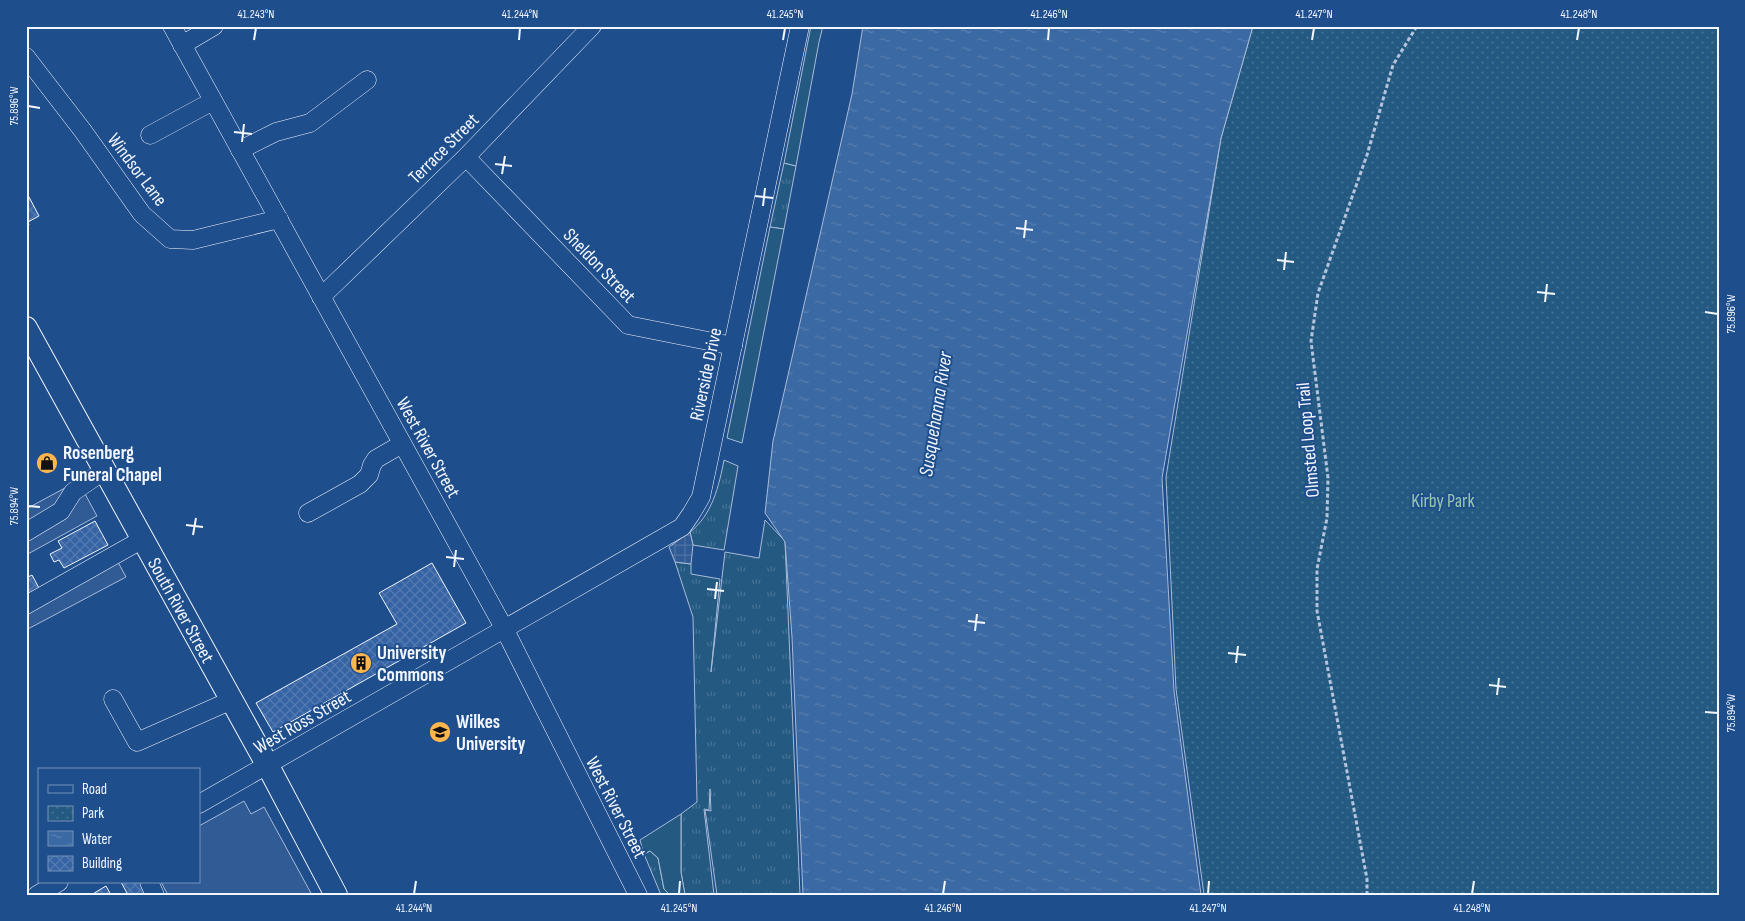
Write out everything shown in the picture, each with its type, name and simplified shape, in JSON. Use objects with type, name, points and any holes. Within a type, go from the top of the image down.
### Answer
[{"type":"main road","name":"South River Street","points":[[26,328],[232,700],[336,895]]},
{"type":"street","name":"West River Street","points":[[172,26],[504,628],[636,894]]},
{"type":"street","points":[[182,45],[214,26]]},
{"type":"street","name":"Terrace Street","points":[[321,297],[466,157],[592,26]]},
{"type":"street","name":"Riverside Drive","points":[[504,628],[682,526],[701,497],[800,26]]},
{"type":"street","name":"Windsor Lane","points":[[26,57],[83,130],[142,214],[170,238],[193,240],[278,219]]},
{"type":"street","points":[[240,150],[276,132],[310,123],[367,80]]},
{"type":"street","points":[[150,135],[213,102]]},
{"type":"street","name":"Sheldon Street","points":[[466,157],[628,325],[733,346]]},
{"type":"street","points":[[308,513],[360,484],[369,475],[372,465],[376,460],[402,444]]},
{"type":"street","points":[[26,532],[61,511],[73,492],[105,470]]},
{"type":"street","points":[[26,605],[143,539]]},
{"type":"street","name":"West Ross Street","points":[[200,803],[268,766],[504,628]]},
{"type":"street","points":[[113,699],[137,742],[232,700]]},
{"type":"street","points":[[37,895],[56,884]]},
{"type":"path","name":"Olmsted Loop Trail","points":[[1367,895],[1367,879],[1317,611],[1317,569],[1327,518],[1328,478],[1311,341],[1318,293],[1367,155],[1393,65],[1416,26]]},
{"type":"green space","points":[[811,26],[823,26],[796,166],[784,163]]},
{"type":"green space","name":"Kirby Park","points":[[1253,26],[1719,26],[1719,895],[1204,895],[1176,689],[1166,477],[1221,138]]},
{"type":"green space","points":[[784,163],[796,166],[784,229],[770,227]]},
{"type":"green space","points":[[770,227],[784,229],[742,443],[727,438]]},
{"type":"green space","points":[[724,460],[738,466],[724,550],[693,545],[690,532],[698,525],[709,509],[717,490]]},
{"type":"green space","points":[[765,520],[785,541],[800,895],[717,895],[705,810],[711,811],[710,789],[709,810],[704,809],[714,895],[685,895],[681,872],[681,814],[697,802],[693,617],[675,562],[691,564],[691,574],[720,579],[711,672],[725,552],[759,558]]},
{"type":"green space","points":[[681,814],[681,872],[685,895],[670,895],[664,889],[658,858],[650,851],[644,854],[640,840]]},
{"type":"green space","points":[[650,851],[658,858],[664,889],[670,895],[661,895],[644,854]]},
{"type":"shaded area","points":[[78,481],[97,516],[26,555],[26,509]]},
{"type":"shaded area","points":[[690,532],[693,545],[691,564],[675,562],[669,547]]},
{"type":"shaded area","points":[[112,551],[126,577],[26,630],[26,596]]},
{"type":"shaded area","points":[[244,801],[251,814],[264,807],[312,895],[168,895],[162,884],[200,884],[200,825]]},
{"type":"water","name":"Susquehanna River","points":[[863,26],[1253,26],[1221,138],[1162,478],[1174,691],[1201,895],[803,895],[792,637],[785,542],[765,513],[773,441],[852,94]]},
{"type":"building","points":[[29,197],[39,216],[28,222],[29,225],[26,226],[26,198]]},
{"type":"building","points":[[95,521],[108,545],[64,568],[59,560],[54,562],[50,554],[62,548],[58,541]]},
{"type":"building","name":"University Commons","points":[[432,563],[466,623],[273,732],[256,703],[397,624],[379,593]]},
{"type":"building","points":[[32,575],[40,590],[26,597],[26,578]]},
{"type":"building","points":[[122,884],[143,884],[146,895],[128,895]]},
{"type":"building","points":[[106,886],[111,895],[91,895]]},
{"type":"place","name":"Rosenberg Funeral Chapel","points":[[47,463]]},
{"type":"place","name":"University Commons","points":[[361,663]]},
{"type":"place","name":"Wilkes University","points":[[440,732]]}]
